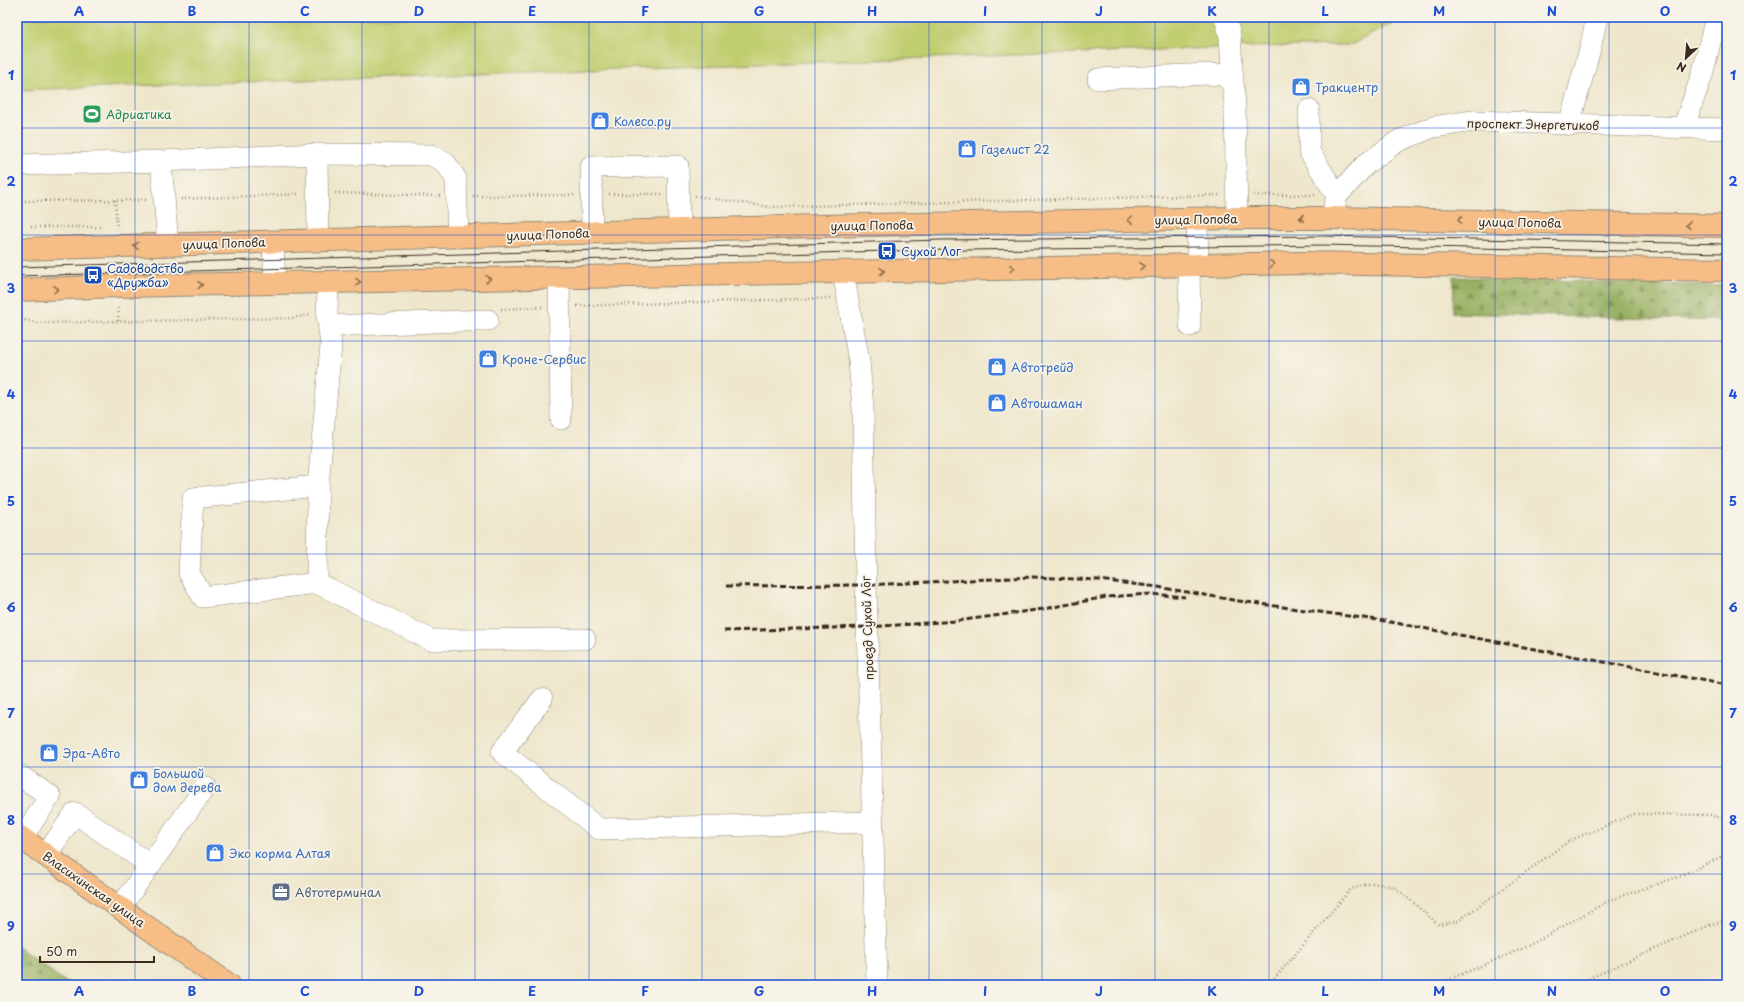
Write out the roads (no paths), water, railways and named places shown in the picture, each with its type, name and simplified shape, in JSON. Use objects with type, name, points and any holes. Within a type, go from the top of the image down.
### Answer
[{"type":"main road","name":"улица Попова","points":[[17,249],[679,230],[1237,218],[1331,218],[1727,226]]},
{"type":"main road","points":[[17,290],[126,286],[1302,263],[1727,270]]},
{"type":"main road","name":"Власихинская улица","points":[[19,837],[229,985]]},
{"type":"street","points":[[1225,17],[1230,36],[1235,106],[1237,218]]},
{"type":"street","points":[[1569,124],[1590,49],[1596,17]]},
{"type":"street","points":[[1684,126],[1703,72],[1716,17]]},
{"type":"street","points":[[1098,79],[1210,74],[1223,75],[1233,83]]},
{"type":"street","points":[[1309,110],[1310,150],[1337,196]]},
{"type":"street","name":"проспект Энергетиков","points":[[1331,218],[1337,196],[1366,164],[1398,141],[1433,127],[1472,121],[1684,126],[1727,129]]},
{"type":"street","points":[[316,154],[318,240]]},
{"type":"street","points":[[17,165],[161,161],[316,154],[431,155],[445,162],[456,179],[458,237]]},
{"type":"street","points":[[161,161],[168,245]]},
{"type":"street","points":[[592,233],[591,167],[678,166],[679,230]]},
{"type":"street","points":[[1190,326],[1197,219]]},
{"type":"street","points":[[273,242],[275,284]]},
{"type":"street","name":"проезд Сухой Лог","points":[[844,272],[859,361],[863,408],[877,985]]},
{"type":"street","points":[[559,278],[561,419]]},
{"type":"street","points":[[317,583],[318,486],[331,345],[328,282]]},
{"type":"street","points":[[329,326],[488,320]]},
{"type":"street","points":[[318,486],[193,498],[189,573],[204,597],[317,583],[431,640],[585,639]]},
{"type":"street","points":[[542,699],[502,752],[599,829],[873,822]]},
{"type":"street","points":[[17,774],[50,796],[19,837]]},
{"type":"street","points":[[120,908],[205,787]]},
{"type":"street","points":[[46,855],[75,813],[150,866]]},
{"type":"tram line","points":[[17,267],[941,240],[1321,236],[1727,244]]},
{"type":"tram line","points":[[17,276],[887,251],[1321,245],[1727,253]]},
{"type":"railway","points":[[726,586],[866,585],[1032,577],[1098,580],[1158,587],[1239,601],[1385,621],[1727,685]]},
{"type":"railway","points":[[724,631],[867,627],[957,621],[1044,609],[1106,597],[1151,594],[1185,597]]},
{"type":"place","name":"Тракцентр","points":[[1301,87]]},
{"type":"place","name":"Адриатика","points":[[92,114]]},
{"type":"place","name":"Колесо.ру","points":[[600,121]]},
{"type":"place","name":"Газелист 22","points":[[967,149]]},
{"type":"place","name":"Сухой Лог","points":[[887,251]]},
{"type":"place","name":"Садоводство «Дружба»","points":[[93,275]]},
{"type":"place","name":"Кроне-Сервис","points":[[488,359]]},
{"type":"place","name":"Автотрейд","points":[[997,367]]},
{"type":"place","name":"Автошаман","points":[[997,403]]},
{"type":"place","name":"Эра-Авто","points":[[49,753]]},
{"type":"place","name":"Большой дом дерева","points":[[139,780]]},
{"type":"place","name":"Эко корма Алтая","points":[[215,853]]},
{"type":"place","name":"Автотерминал","points":[[281,892]]}]
